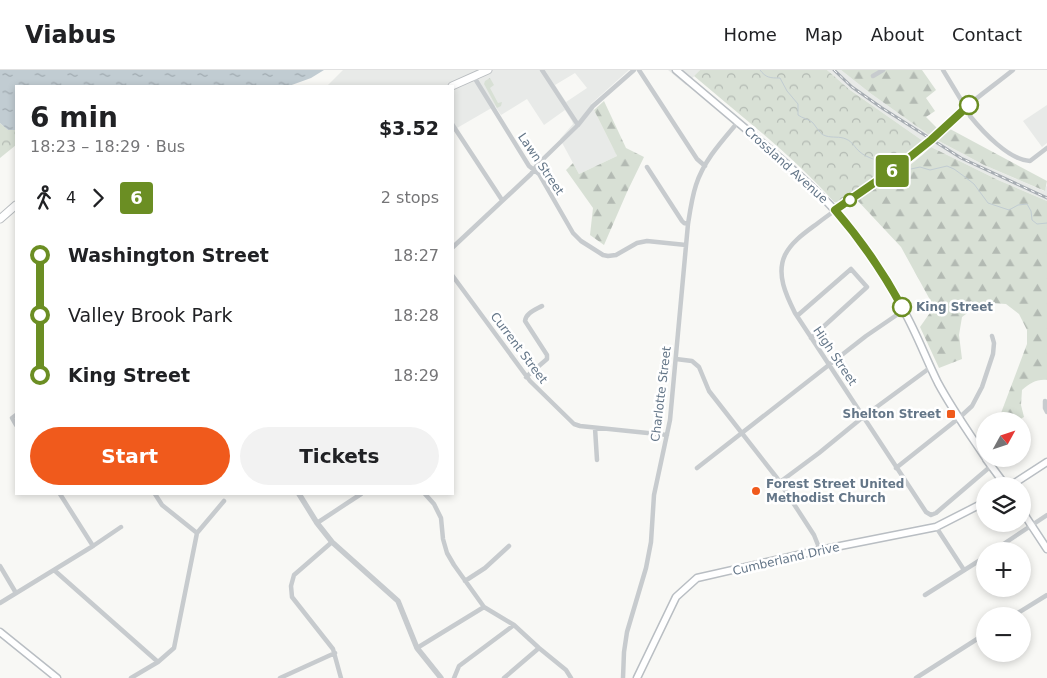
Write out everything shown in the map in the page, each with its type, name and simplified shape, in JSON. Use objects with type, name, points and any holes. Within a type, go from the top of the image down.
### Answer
[{"type":"highway","points":[[454,85],[488,70]]},
{"type":"highway","points":[[0,219],[15,206]]},
{"type":"main road","name":"Crossland Avenue","points":[[676,70],[800,175],[835,210],[852,231],[884,276],[904,310],[946,397],[976,443]]},
{"type":"main road","points":[[1023,477],[1047,462]]},
{"type":"main road","name":"Cumberland Drive","points":[[637,678],[676,597],[697,578],[820,550],[936,527],[976,507]]},
{"type":"main road","points":[[1032,525],[1047,549]]},
{"type":"main road","points":[[0,632],[57,678]]},
{"type":"street","points":[[542,70],[578,125]]},
{"type":"street","points":[[454,246],[531,174],[537,165],[578,125],[593,106],[634,70]]},
{"type":"street","points":[[639,70],[697,159],[704,166]]},
{"type":"street","points":[[873,76],[883,70]]},
{"type":"street","points":[[943,70],[966,108]]},
{"type":"street","name":"High Street","points":[[989,468],[940,510],[931,515],[928,514],[797,316],[787,295],[781,271],[783,259],[794,241],[900,165],[1013,70]]},
{"type":"street","name":"Lawn Street","points":[[474,77],[529,166],[539,174],[573,233],[581,241],[603,255],[608,256],[616,255],[647,241],[686,245]]},
{"type":"street","points":[[970,116],[980,128],[1019,159],[1030,161],[1047,148]]},
{"type":"street","name":"Charlotte Street","points":[[623,678],[627,632],[646,568],[651,542],[655,489],[670,420],[688,224],[696,186],[704,166],[738,122]]},
{"type":"street","points":[[454,127],[502,200]]},
{"type":"street","points":[[648,167],[682,221],[688,224]]},
{"type":"street","points":[[797,316],[851,269],[867,287],[811,338]]},
{"type":"street","name":"Current Street","points":[[454,278],[526,377],[574,424],[595,428],[667,435]]},
{"type":"street","points":[[526,377],[547,359],[547,355],[525,321],[528,315],[542,306]]},
{"type":"street","points":[[697,468],[866,336],[904,310]]},
{"type":"street","points":[[896,468],[972,406],[982,388],[994,347],[992,336]]},
{"type":"street","points":[[676,359],[695,363],[709,390],[780,482],[814,535],[820,550]]},
{"type":"street","points":[[780,482],[931,367]]},
{"type":"street","points":[[1045,401],[1047,412]]},
{"type":"street","points":[[595,428],[597,460]]},
{"type":"street","points":[[61,495],[93,546]]},
{"type":"street","points":[[156,495],[162,505],[197,533]]},
{"type":"street","points":[[300,495],[332,542],[398,601],[417,648],[441,678]]},
{"type":"street","points":[[318,523],[360,495]]},
{"type":"street","points":[[425,495],[434,504],[441,518],[443,539],[447,553],[484,607],[514,625],[566,670],[572,678]]},
{"type":"street","points":[[131,678],[158,662],[174,648],[197,533],[224,501]]},
{"type":"street","points":[[1006,542],[1047,515]]},
{"type":"street","points":[[0,603],[121,527]]},
{"type":"street","points":[[936,527],[964,570]]},
{"type":"street","points":[[332,542],[294,575],[291,586],[292,597],[333,649],[341,678]]},
{"type":"street","points":[[465,581],[485,568],[509,546]]},
{"type":"street","points":[[925,595],[976,563]]},
{"type":"street","points":[[0,566],[16,593]]},
{"type":"street","points":[[54,570],[158,662]]},
{"type":"street","points":[[1028,607],[1047,595]]},
{"type":"street","points":[[417,648],[484,607]]},
{"type":"street","points":[[454,678],[459,666],[514,625]]},
{"type":"street","points":[[916,678],[976,640]]},
{"type":"street","points":[[504,678],[539,648]]},
{"type":"street","points":[[280,678],[335,654]]},
{"type":"shaded area","points":[[343,70],[629,70],[591,104],[617,156],[579,174],[560,139],[573,124],[565,110],[544,125],[527,99],[501,115],[495,106],[457,128],[454,124],[454,85],[328,85]],"holes":[[[575,73],[587,88],[566,102],[555,85]]]},
{"type":"shaded area","points":[[668,70],[700,70],[686,85]]},
{"type":"shaded area","points":[[827,70],[841,70],[929,135],[923,141],[850,90]]},
{"type":"shaded area","points":[[1047,105],[1047,143],[1042,147],[1023,121]]},
{"type":"shaded area","points":[[937,140],[984,165],[1044,191],[1047,185],[1047,201],[998,180],[931,147]]},
{"type":"green space","points":[[700,70],[827,70],[850,90],[923,141],[899,161],[837,203],[784,152],[694,76]]},
{"type":"green space","points":[[841,70],[922,70],[936,90],[926,98],[935,111],[926,117],[937,128],[929,135]]},
{"type":"green space","points":[[490,78],[494,85],[490,88],[498,103],[502,102],[501,106],[497,108],[484,84]]},
{"type":"green space","points":[[604,101],[626,148],[644,157],[604,245],[590,235],[593,208],[566,170],[573,163],[579,174],[617,156],[594,110]]},
{"type":"green space","points":[[0,123],[8,130],[15,130],[15,146],[0,158]]},
{"type":"green space","points":[[950,129],[1047,181],[1045,191],[984,165],[937,140]]},
{"type":"green space","points":[[931,147],[998,180],[1047,201],[1047,380],[1034,382],[1022,390],[1021,405],[1023,412],[1001,412],[1027,344],[1027,330],[1019,314],[1006,304],[991,303],[974,308],[962,317],[959,335],[962,359],[939,368],[920,327],[934,307],[901,247],[857,200],[923,155]]},
{"type":"water","points":[[0,70],[324,70],[311,78],[292,85],[15,85],[15,130],[8,130],[0,123]]},
{"type":"waterway","points":[[760,70],[768,77],[780,78],[787,91],[798,104],[798,115],[812,122],[822,134],[829,137],[846,139],[863,154],[885,163]]},
{"type":"waterway","points":[[911,169],[920,167],[930,170],[947,166],[974,184],[988,203],[1009,210],[1018,205],[1027,204],[1031,211],[1032,220],[1037,224],[1047,223]]},
{"type":"railway","points":[[834,70],[852,87],[882,108],[961,158],[1047,198]]},
{"type":"bus line","name":"6","points":[[902,307],[865,248],[835,210],[900,165],[969,105]]},
{"type":"place","name":"King Street","points":[[902,307]]},
{"type":"place","name":"Shelton Street","points":[[951,414]]},
{"type":"place","name":"Forest Street United Methodist Church","points":[[756,491]]}]
